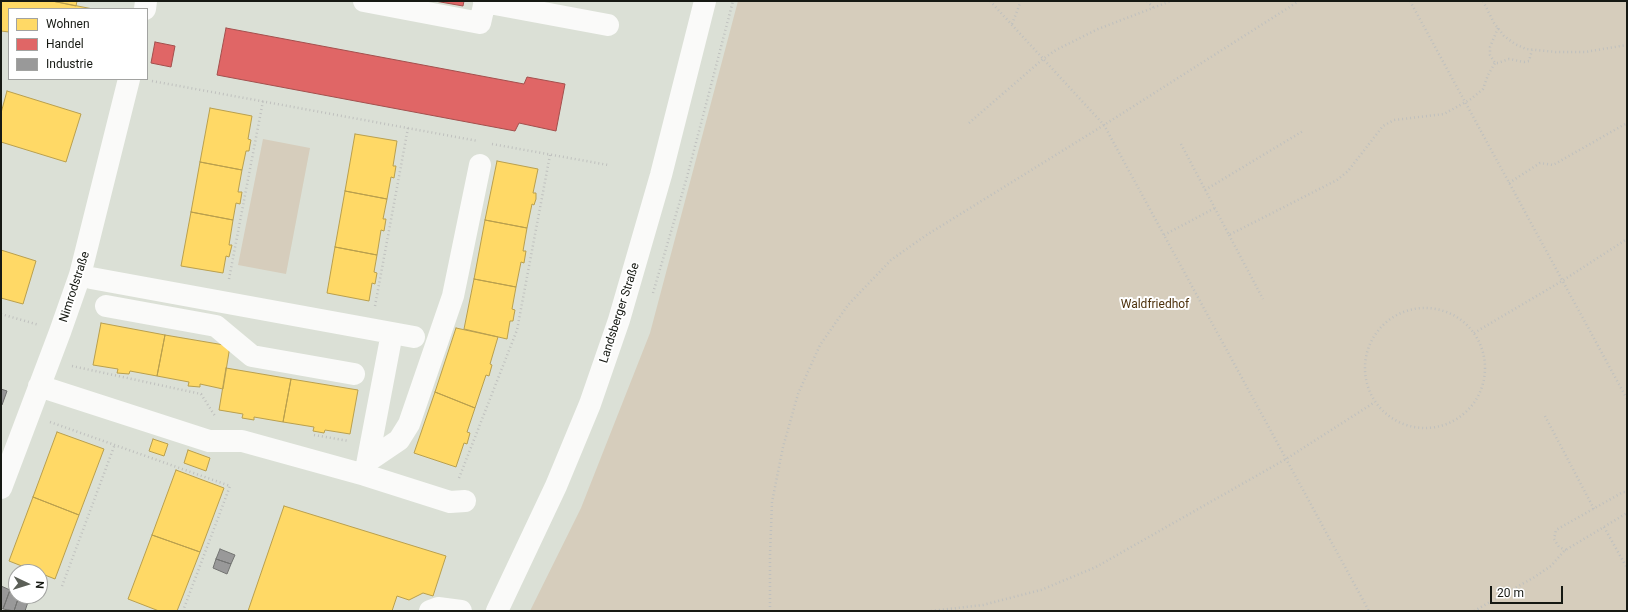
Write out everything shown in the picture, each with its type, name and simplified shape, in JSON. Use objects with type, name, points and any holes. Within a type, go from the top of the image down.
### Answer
[{"type":"street","points":[[364,1],[480,23],[484,2],[608,25]]},
{"type":"street","name":"Landsberger Straße","points":[[497,611],[556,486],[590,404],[619,320],[661,175],[705,1]]},
{"type":"street","name":"Nimrodstraße","points":[[1,488],[80,275],[140,80]]},
{"type":"street","points":[[368,460],[399,440],[409,424],[453,296],[480,165]]},
{"type":"street","points":[[80,275],[414,337]]},
{"type":"street","points":[[122,284],[112,307],[216,326],[252,356],[354,374]]},
{"type":"street","points":[[368,460],[381,331]]},
{"type":"street","points":[[40,386],[209,441],[242,441],[368,460],[458,502]]},
{"type":"street","points":[[430,611],[438,608],[461,611]]},
{"type":"path","points":[[990,1],[1104,125],[1368,611]]},
{"type":"path","points":[[1012,24],[1020,1]]},
{"type":"path","points":[[1147,1],[1154,8]]},
{"type":"path","points":[[969,123],[1056,50],[1098,29],[1171,1]]},
{"type":"path","points":[[770,611],[772,502],[783,447],[798,394],[820,345],[848,305],[891,260],[932,232],[1299,1]]},
{"type":"path","points":[[1410,1],[1627,399]]},
{"type":"path","points":[[1483,1],[1504,36],[1515,44],[1532,50],[1585,52],[1627,45]]},
{"type":"path","points":[[1495,63],[1490,55],[1490,47],[1498,28]]},
{"type":"path","points":[[1495,63],[1510,59],[1524,62],[1529,61],[1532,50]]},
{"type":"path","points":[[1229,235],[1337,180],[1348,171],[1383,126],[1394,120],[1444,114],[1478,95],[1483,89],[1488,75],[1495,63]]},
{"type":"path","points":[[140,80],[263,101],[482,142]]},
{"type":"path","points":[[225,303],[263,101]]},
{"type":"path","points":[[1508,183],[1540,163],[1553,165],[1627,123]]},
{"type":"path","points":[[381,331],[408,128]]},
{"type":"path","points":[[1205,190],[1302,131]]},
{"type":"path","points":[[490,143],[608,166]]},
{"type":"path","points":[[1181,144],[1263,299]]},
{"type":"path","points":[[458,502],[517,330],[550,155]]},
{"type":"path","points":[[1164,235],[1215,208]]},
{"type":"path","points":[[1474,333],[1562,281],[1627,239]]},
{"type":"path","points":[[1420,307],[1441,309],[1460,318],[1474,333],[1483,350],[1485,369],[1482,388],[1473,405],[1459,418],[1442,426],[1423,428],[1404,424],[1388,416],[1375,402],[1366,382],[1365,362],[1370,341],[1383,324],[1394,316],[1400,312],[1420,307]]},
{"type":"path","points":[[1,314],[60,332]]},
{"type":"path","points":[[71,366],[201,394],[213,416],[221,417]]},
{"type":"path","points":[[932,611],[983,605],[1033,592],[1096,567],[1286,459],[1375,402]]},
{"type":"path","points":[[29,415],[115,444],[230,486],[183,611]]},
{"type":"path","points":[[1545,416],[1594,509]]},
{"type":"path","points":[[311,434],[368,460]]},
{"type":"path","points":[[62,586],[115,444]]},
{"type":"path","points":[[1567,550],[1559,547],[1554,539],[1556,530],[1623,492],[1627,492]]},
{"type":"path","points":[[1474,611],[1539,574],[1551,566],[1567,550],[1627,513]]},
{"type":"path","points":[[1604,527],[1627,568]]},
{"type":"green space","name":"Waldfriedhof","points":[[738,1],[1627,1],[1627,611],[530,611],[581,508],[650,333]]},
{"type":"green space","points":[[263,139],[310,148],[286,274],[238,265]]},
{"type":"building: Wohnen","points":[[1,1],[52,1],[88,8],[8,8],[8,32],[1,31]]},
{"type":"building: Wohnen","points":[[52,1],[77,1],[76,6]]},
{"type":"building: Wohnen","points":[[7,91],[81,114],[66,162],[1,142],[1,113]]},
{"type":"building: Wohnen","points":[[210,108],[252,116],[248,139],[251,140],[249,151],[246,151],[242,170],[200,162]]},
{"type":"building: Wohnen","points":[[355,134],[397,141],[393,166],[396,166],[394,178],[391,177],[387,199],[345,191]]},
{"type":"building: Wohnen","points":[[497,161],[538,169],[533,193],[536,193],[536,199],[534,205],[532,204],[527,228],[485,220]]},
{"type":"building: Wohnen","points":[[200,162],[242,170],[238,192],[242,192],[240,204],[236,203],[233,220],[191,212]]},
{"type":"building: Wohnen","points":[[345,191],[387,199],[383,219],[386,219],[384,231],[381,230],[377,255],[335,247]]},
{"type":"building: Wohnen","points":[[191,212],[233,220],[229,245],[232,245],[229,257],[226,256],[223,273],[181,266]]},
{"type":"building: Wohnen","points":[[485,220],[527,228],[523,251],[526,251],[524,263],[521,262],[516,287],[474,279]]},
{"type":"building: Wohnen","points":[[335,247],[377,255],[374,272],[377,273],[375,284],[372,283],[369,301],[327,293]]},
{"type":"building: Wohnen","points":[[1,250],[36,261],[23,304],[1,298]]},
{"type":"building: Wohnen","points":[[474,279],[516,287],[512,309],[515,310],[513,321],[510,321],[507,339],[464,329]]},
{"type":"building: Wohnen","points":[[101,323],[165,335],[157,376],[130,371],[129,374],[117,373],[118,369],[93,365]]},
{"type":"building: Wohnen","points":[[456,328],[498,337],[490,364],[492,365],[489,376],[486,375],[475,408],[435,392]]},
{"type":"building: Wohnen","points":[[165,335],[230,346],[223,389],[200,384],[200,387],[188,386],[189,382],[157,376]]},
{"type":"building: Wohnen","points":[[226,368],[291,379],[283,422],[254,417],[254,420],[242,418],[243,414],[219,410]]},
{"type":"building: Wohnen","points":[[291,379],[358,390],[350,434],[325,430],[324,433],[313,431],[314,427],[283,422]]},
{"type":"building: Wohnen","points":[[435,392],[475,408],[467,432],[470,433],[467,444],[464,443],[456,467],[414,453]]},
{"type":"building: Wohnen","points":[[57,432],[104,449],[79,515],[33,497]]},
{"type":"building: Wohnen","points":[[153,439],[168,444],[164,456],[149,451]]},
{"type":"building: Wohnen","points":[[188,450],[210,458],[206,471],[184,463]]},
{"type":"building: Wohnen","points":[[176,470],[224,488],[200,552],[152,535]]},
{"type":"building: Wohnen","points":[[33,497],[79,515],[55,579],[48,576],[48,564],[17,564],[9,561]]},
{"type":"building: Wohnen","points":[[284,506],[446,556],[433,596],[423,593],[409,600],[397,596],[392,611],[248,611]]},
{"type":"building: Wohnen","points":[[152,535],[200,552],[177,611],[159,611],[128,599]]},
{"type":"building: Handel","points":[[435,1],[464,1],[463,6]]},
{"type":"building: Handel","points":[[226,28],[524,84],[527,77],[565,84],[556,131],[519,123],[515,131],[217,75]]},
{"type":"building: Handel","points":[[155,42],[175,46],[171,67],[151,63]]},
{"type":"building: Industrie","points":[[1,389],[7,391],[2,405],[1,405]]},
{"type":"building: Industrie","points":[[220,549],[235,555],[231,564],[216,559]]},
{"type":"building: Industrie","points":[[216,559],[231,564],[227,574],[213,568]]},
{"type":"building: Industrie","points":[[1,586],[8,589],[8,595],[3,609],[1,608]]},
{"type":"building: Industrie","points":[[8,595],[8,604],[16,604],[14,611],[3,609]]},
{"type":"building: Industrie","points":[[16,604],[27,604],[25,611],[14,611]]}]
